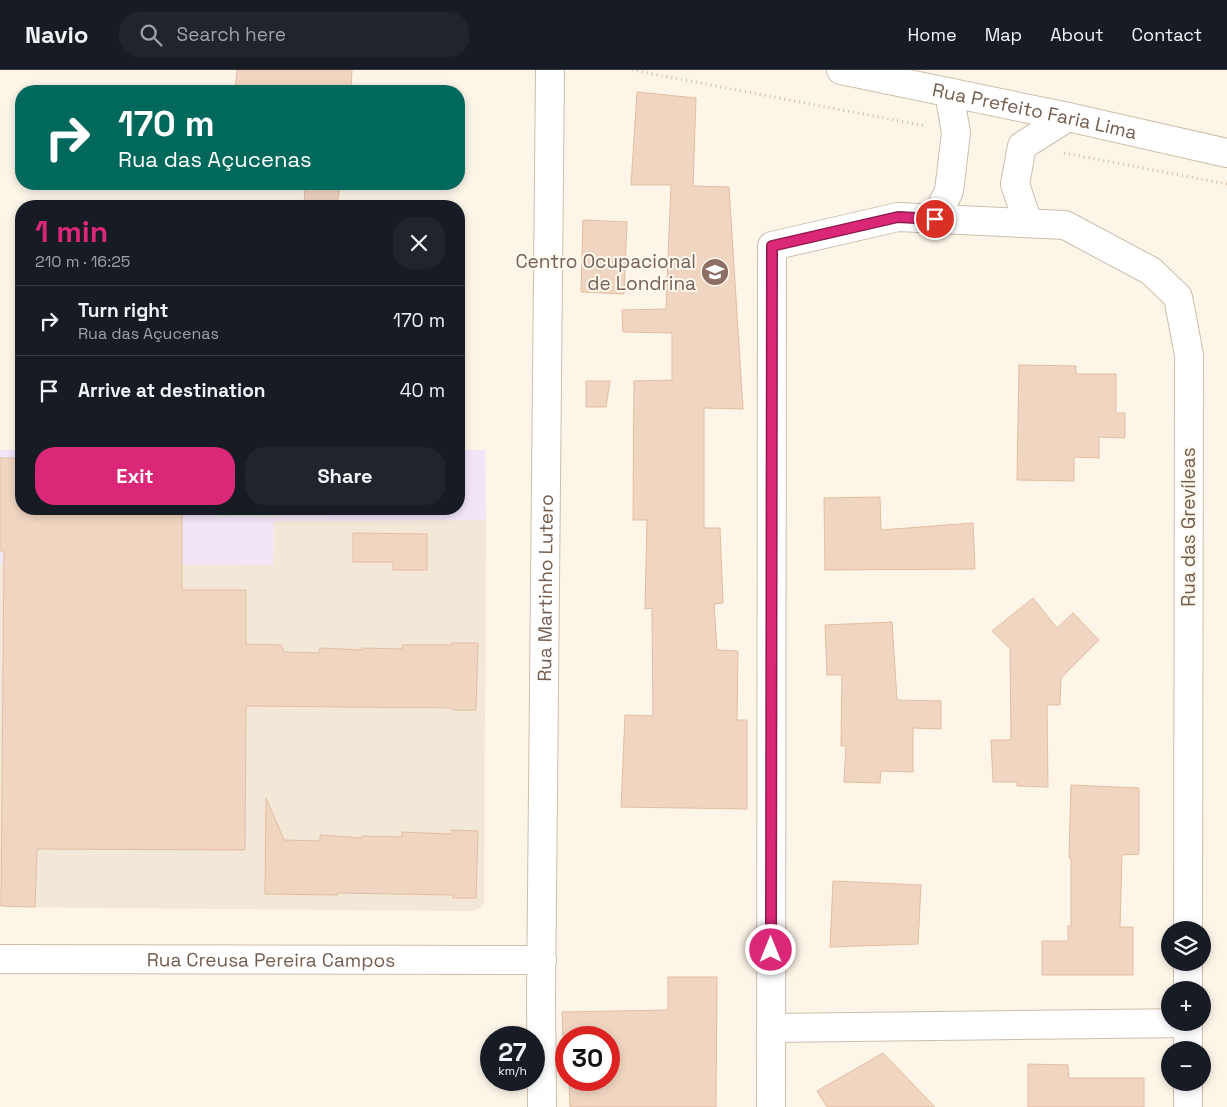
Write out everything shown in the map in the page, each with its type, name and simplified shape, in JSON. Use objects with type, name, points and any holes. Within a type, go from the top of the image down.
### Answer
[{"type":"street","name":"Rua Martinho Lutero","points":[[542,1107],[550,70]]},
{"type":"street","name":"Rua Prefeito Faria Lima","points":[[841,70],[1222,147]]},
{"type":"street","points":[[935,219],[949,191],[956,133],[949,92]]},
{"type":"street","points":[[1028,223],[1015,184],[1022,146],[1068,117]]},
{"type":"street","name":"Rua das Grevíleas","points":[[771,1028],[772,246],[898,217],[1065,224],[1151,271],[1178,297],[1189,355],[1188,921]]},
{"type":"street","name":"Rua Creusa Pereira Campos","points":[[0,959],[542,960]]},
{"type":"street","points":[[771,1107],[771,1028],[1161,1023]]},
{"type":"street","points":[[1188,1091],[1188,1107]]},
{"type":"shaded area","points":[[0,450],[15,450],[15,515],[465,515],[465,450],[485,450],[486,520],[274,521],[273,565],[0,564]]},
{"type":"shaded area","points":[[486,520],[484,903],[482,907],[472,911],[0,907],[0,564],[273,565],[274,521]]},
{"type":"green space","points":[[218,515],[340,515],[218,516]]},
{"type":"building","points":[[237,70],[352,70],[351,85],[236,85]]},
{"type":"building","points":[[637,92],[696,98],[693,186],[729,187],[743,409],[704,408],[704,528],[720,528],[723,603],[714,604],[717,650],[738,651],[737,720],[747,720],[747,809],[621,807],[625,715],[653,716],[652,608],[645,609],[647,520],[633,520],[634,381],[672,380],[672,333],[623,332],[622,310],[666,309],[671,185],[631,185]]},
{"type":"building","points":[[305,190],[339,190],[338,200],[304,200]]},
{"type":"building","points":[[583,220],[627,222],[624,294],[581,292]]},
{"type":"building","points":[[1019,365],[1076,366],[1076,374],[1116,374],[1116,413],[1125,413],[1125,438],[1099,437],[1099,458],[1074,457],[1074,481],[1017,480]]},
{"type":"building","points":[[586,381],[610,381],[606,407],[586,407]]},
{"type":"building","points":[[0,458],[15,458],[15,515],[182,515],[182,590],[246,590],[246,644],[281,645],[284,652],[319,653],[320,648],[402,649],[402,645],[478,643],[476,710],[453,710],[453,708],[246,706],[245,850],[37,849],[35,907],[1,906],[4,551],[0,551]]},
{"type":"building","points":[[880,497],[881,530],[973,523],[975,569],[825,570],[824,498]]},
{"type":"building","points":[[353,533],[427,534],[427,570],[393,570],[393,562],[353,562]]},
{"type":"building","points":[[1033,598],[1057,628],[1073,613],[1099,640],[1061,678],[1060,705],[1047,705],[1048,787],[1017,786],[1017,782],[993,782],[991,740],[1011,740],[1010,649],[992,631]]},
{"type":"building","points":[[892,622],[897,700],[941,701],[941,729],[913,728],[913,772],[881,771],[880,783],[844,782],[846,746],[841,746],[842,675],[827,675],[825,625]]},
{"type":"building","points":[[1071,785],[1139,788],[1139,854],[1122,855],[1120,927],[1133,927],[1133,975],[1042,975],[1042,941],[1068,941],[1068,926],[1071,926],[1071,858],[1069,858]]},
{"type":"building","points":[[266,798],[284,840],[320,841],[320,835],[362,838],[362,836],[402,837],[402,832],[451,834],[451,830],[478,831],[476,898],[453,898],[453,895],[265,894]]},
{"type":"building","points":[[833,881],[921,885],[918,944],[830,947]]},
{"type":"building","points":[[668,977],[717,977],[716,1107],[570,1107],[569,1091],[620,1091],[620,1026],[563,1026],[562,1012],[668,1010]]},
{"type":"building","points":[[883,1053],[935,1107],[827,1107],[817,1091]]},
{"type":"building","points":[[1028,1064],[1068,1065],[1069,1078],[1144,1078],[1144,1107],[1028,1107]]},
{"type":"place","name":"Centro Ocupacional de Londrina","points":[[715,272]]},
{"type":"route","points":[[771,950],[772,246],[898,217],[935,219]]}]
